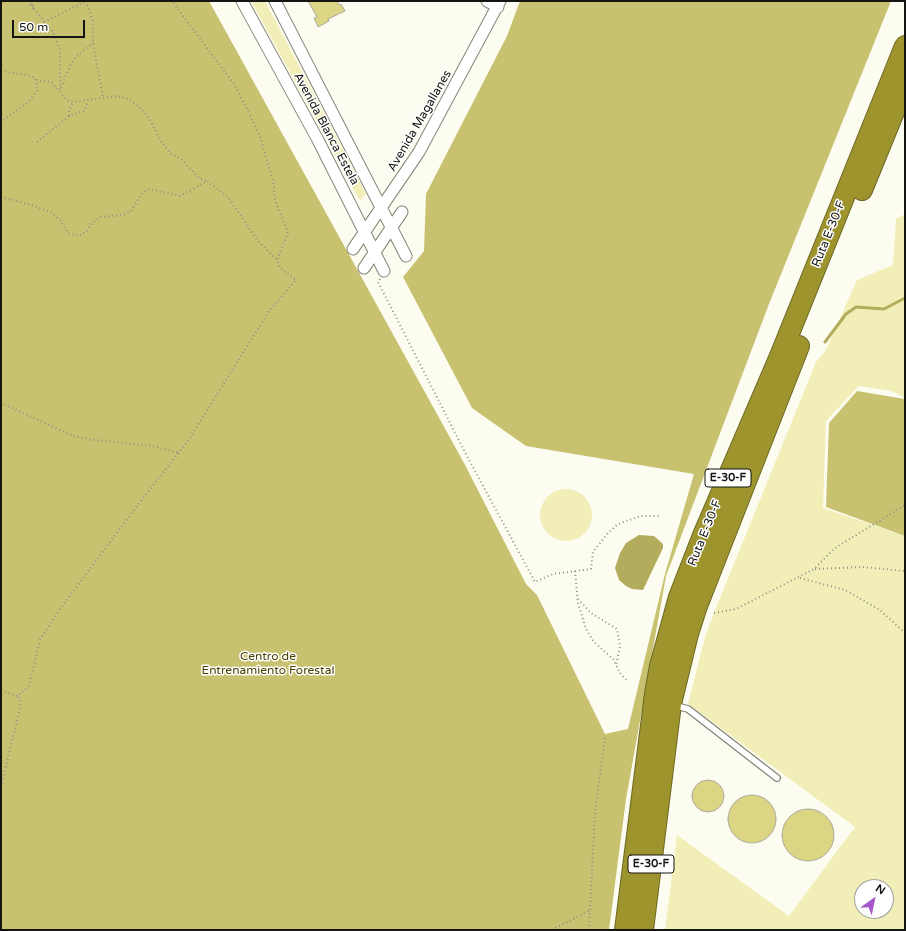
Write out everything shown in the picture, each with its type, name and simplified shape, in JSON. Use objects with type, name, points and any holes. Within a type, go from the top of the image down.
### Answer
[{"type":"highway","name":"Ruta E-30-F","points":[[625,930],[655,694],[660,666],[679,597],[704,533],[780,356],[905,46]]},
{"type":"highway","name":"Ruta E-30-F","points":[[643,930],[671,704],[682,656],[696,606],[820,292],[905,85]]},
{"type":"street","name":"Avenida Blanca Estela","points":[[242,1],[318,140],[384,270]]},
{"type":"street","name":"Avenida Blanca Estela","points":[[275,1],[381,210],[406,256]]},
{"type":"street","points":[[487,1],[499,4]]},
{"type":"street","name":"Avenida Magallanes","points":[[353,250],[419,152],[499,4]]},
{"type":"street","points":[[364,268],[402,212]]},
{"type":"lane","points":[[671,704],[688,709],[777,778]]},
{"type":"path","points":[[30,1],[33,8],[53,32],[60,50],[60,90]]},
{"type":"path","points":[[30,1],[33,8]]},
{"type":"path","points":[[44,22],[86,1],[93,22],[93,43],[103,97]]},
{"type":"path","points":[[172,1],[234,84],[261,139],[274,185],[275,200],[288,232],[277,260]]},
{"type":"path","points":[[60,90],[71,64],[77,56],[93,43]]},
{"type":"path","points":[[1,71],[27,75],[36,80],[50,82],[60,90],[67,100],[73,102],[118,96],[129,99],[140,108],[148,118],[171,154],[181,159],[199,178],[207,181],[228,197],[258,241],[277,260],[280,268],[296,280],[269,311],[188,441],[60,609],[40,640],[29,686],[18,696]]},
{"type":"path","points":[[1,122],[35,95],[38,90],[36,80]]},
{"type":"path","points":[[37,142],[69,116],[84,111],[87,105],[86,101]]},
{"type":"path","points":[[69,116],[69,110],[73,102]]},
{"type":"path","points":[[1,197],[32,205],[52,213],[60,220],[68,233],[79,236],[87,231],[90,225],[100,217],[123,215],[131,211],[143,192],[149,189],[180,196],[207,181]]},
{"type":"path","points":[[384,270],[378,282],[468,458],[535,582],[553,574],[591,569],[593,552],[608,533],[618,524],[641,516],[661,516]]},
{"type":"path","points":[[1,404],[73,436],[94,440],[153,446],[178,453]]},
{"type":"path","points":[[714,613],[736,608],[814,570],[835,548],[905,505]]},
{"type":"path","points":[[814,570],[863,567],[905,571]]},
{"type":"path","points":[[575,571],[577,598],[581,617],[586,629],[594,642],[613,659],[616,666],[628,682]]},
{"type":"path","points":[[799,577],[845,590],[880,610],[905,633]]},
{"type":"path","points":[[577,598],[591,613],[617,629],[620,646],[616,666]]},
{"type":"path","points":[[1,690],[18,696],[21,703],[1,787]]},
{"type":"path","points":[[589,930],[595,812],[605,738]]},
{"type":"path","points":[[552,930],[591,910]]},
{"type":"shaded area","points":[[251,1],[265,1],[366,194],[360,201]]},
{"type":"shaded area","points":[[905,214],[905,398],[892,391],[859,386],[826,421],[823,508],[905,536],[905,930],[665,930],[677,835],[789,916],[855,827],[688,704],[705,637],[816,362],[826,350],[857,280],[893,265],[896,219]]},
{"type":"shaded area","points":[[566,489],[576,491],[584,497],[590,505],[592,515],[590,525],[584,533],[576,539],[566,541],[556,539],[548,533],[542,525],[540,515],[542,505],[548,497],[556,491]]},
{"type":"shaded area","points":[[639,535],[654,536],[663,544],[663,548],[643,590],[632,589],[626,586],[619,580],[615,568],[620,553],[626,543]]},
{"type":"green space","name":"Centro de Entrenamiento Forestal","points":[[1,1],[209,1],[464,463],[526,584],[537,595],[605,734],[628,729],[665,574],[694,474],[526,446],[472,408],[403,277],[424,251],[426,194],[507,36],[520,1],[891,1],[769,304],[666,576],[626,799],[609,930],[1,930]]},
{"type":"green space","points":[[857,391],[905,399],[905,536],[826,507],[829,423]]},
{"type":"building","points":[[308,1],[337,1],[339,5],[341,4],[345,11],[328,19],[329,21],[318,27],[314,18],[317,17]]},
{"type":"building","points":[[708,780],[714,781],[721,787],[724,796],[723,802],[717,809],[708,812],[702,811],[695,805],[692,796],[693,790],[699,783]]},
{"type":"building","points":[[752,795],[761,797],[769,802],[774,810],[776,819],[774,828],[769,836],[761,841],[752,843],[743,841],[735,836],[730,828],[728,819],[730,810],[735,802],[743,797]]},
{"type":"building","points":[[803,809],[813,809],[827,816],[834,830],[834,840],[827,854],[813,861],[803,861],[793,857],[786,850],[782,840],[782,830],[786,820],[793,813]]},
{"type":"waterway","points":[[825,342],[846,314],[856,307],[884,309],[905,298]]}]
